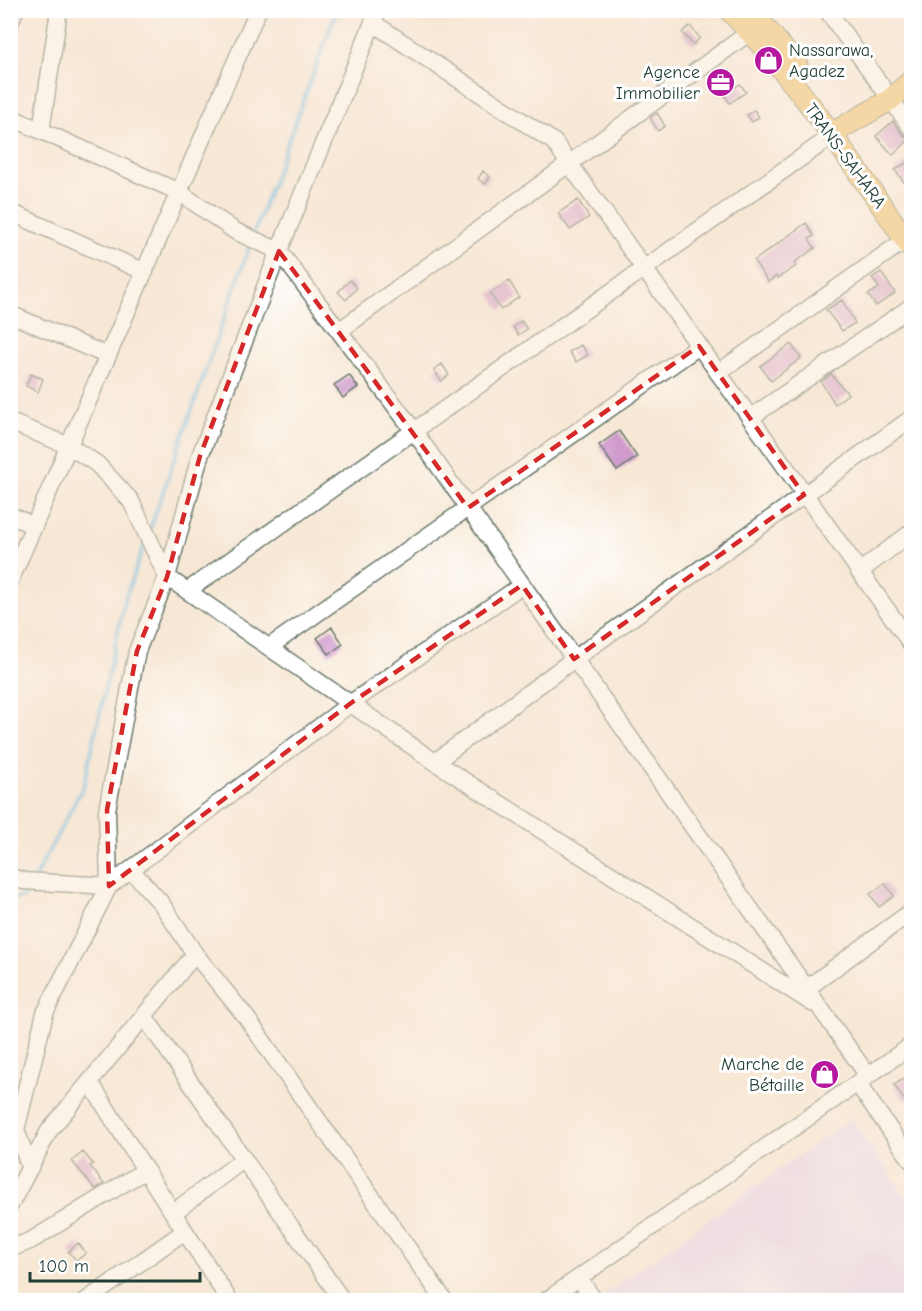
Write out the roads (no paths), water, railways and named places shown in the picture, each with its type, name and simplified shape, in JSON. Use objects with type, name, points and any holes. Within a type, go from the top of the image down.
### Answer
[{"type":"main road","name":"TRANS-SAHARA","points":[[729,10],[837,132]]},
{"type":"main road","name":"TRANS-SAHARA","points":[[750,10],[800,70],[837,132],[909,237]]},
{"type":"main road","points":[[837,132],[890,100],[912,81]]},
{"type":"street","points":[[41,131],[59,10]]},
{"type":"street","points":[[10,581],[258,10]]},
{"type":"street","points":[[827,10],[912,129]]},
{"type":"street","points":[[30,1168],[16,1130],[45,1013],[109,885],[107,810],[137,651],[167,577],[200,456],[279,251],[375,17],[554,142],[912,645]]},
{"type":"street","points":[[339,331],[750,32]]},
{"type":"street","points":[[10,117],[179,192],[236,231],[279,251],[414,431],[820,1008],[912,1161]]},
{"type":"street","points":[[187,591],[837,132]]},
{"type":"street","points":[[10,212],[145,272]]},
{"type":"street","points":[[718,373],[909,237]]},
{"type":"street","points":[[750,418],[912,306]]},
{"type":"street","points":[[10,314],[108,356]]},
{"type":"street","points":[[269,648],[699,346]]},
{"type":"street","points":[[435,762],[574,658],[912,418]]},
{"type":"street","points":[[10,422],[69,447],[97,464],[131,501],[167,577],[435,762],[820,1008]]},
{"type":"street","points":[[10,515],[34,526]]},
{"type":"street","points":[[859,572],[912,532]]},
{"type":"street","points":[[10,877],[24,881],[109,885],[351,704],[522,585]]},
{"type":"street","points":[[131,870],[161,903],[195,954],[246,1017],[444,1300]]},
{"type":"street","points":[[806,989],[912,911]]},
{"type":"street","points":[[10,1205],[49,1131],[195,954]]},
{"type":"street","points":[[144,1016],[342,1300]]},
{"type":"street","points":[[547,1300],[912,1045]]},
{"type":"street","points":[[90,1082],[144,1171],[174,1212],[229,1300]]},
{"type":"street","points":[[174,1212],[244,1159]]},
{"type":"street","points":[[10,1249],[32,1240],[144,1171]]},
{"type":"street","points":[[87,1300],[185,1231]]},
{"type":"street","points":[[579,1278],[594,1300]]},
{"type":"waterway","points":[[253,235],[337,10]]},
{"type":"waterway","points":[[150,529],[251,242]]},
{"type":"waterway","points":[[35,877],[84,785],[125,599],[144,545]]},
{"type":"waterway","points":[[10,900],[25,896],[30,886]]},
{"type":"place","name":"Nassarawa, Agadez","points":[[768,60]]},
{"type":"place","name":"Agence Immobilier","points":[[721,82]]},
{"type":"place","name":"Marche de Bétaille","points":[[825,1074]]}]
